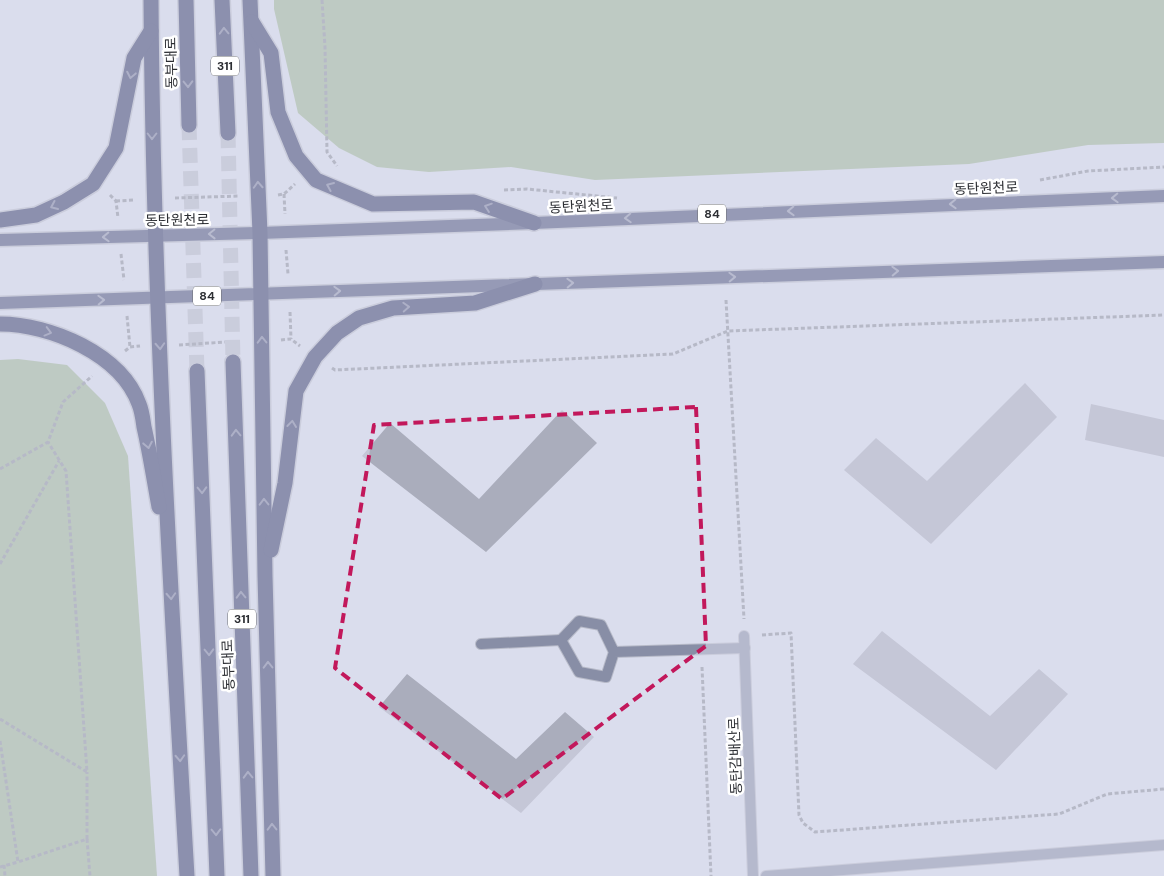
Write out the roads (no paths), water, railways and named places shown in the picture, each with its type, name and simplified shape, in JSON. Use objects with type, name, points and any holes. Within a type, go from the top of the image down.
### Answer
[{"type":"highway","points":[[151,0],[155,235],[170,573],[187,876]]},
{"type":"highway","name":"동부대로","points":[[186,0],[189,125]]},
{"type":"highway","name":"311","points":[[222,0],[228,133]]},
{"type":"highway","points":[[250,0],[260,233],[265,576],[273,876]]},
{"type":"highway","points":[[251,20],[272,53],[278,112],[296,156],[316,180],[373,204],[474,202],[534,223]]},
{"type":"highway","points":[[0,220],[36,215],[64,202],[93,184],[116,148],[134,58],[151,31]]},
{"type":"highway","points":[[265,576],[285,483],[296,391],[315,357],[337,333],[359,318],[393,308],[475,303],[535,284]]},
{"type":"highway","points":[[0,324],[50,331],[90,350],[122,375],[139,404],[149,446],[170,573]]},
{"type":"highway","name":"동부대로","points":[[233,362],[251,876]]},
{"type":"highway","name":"동부대로","points":[[197,371],[218,876]]},
{"type":"main road","name":"동탄원천로","points":[[0,240],[534,223],[1164,196]]},
{"type":"main road","name":"84","points":[[0,303],[1164,262]]},
{"type":"street","points":[[481,644],[561,640],[579,621],[601,625],[614,652],[606,677],[579,672],[561,640]]},
{"type":"street","name":"동탄감배산로","points":[[744,636],[753,876]]},
{"type":"street","points":[[614,652],[745,648]]},
{"type":"street","points":[[766,876],[1164,845]]},
{"type":"tunnel","points":[[189,125],[197,371]]},
{"type":"tunnel","points":[[228,133],[233,362]]}]
